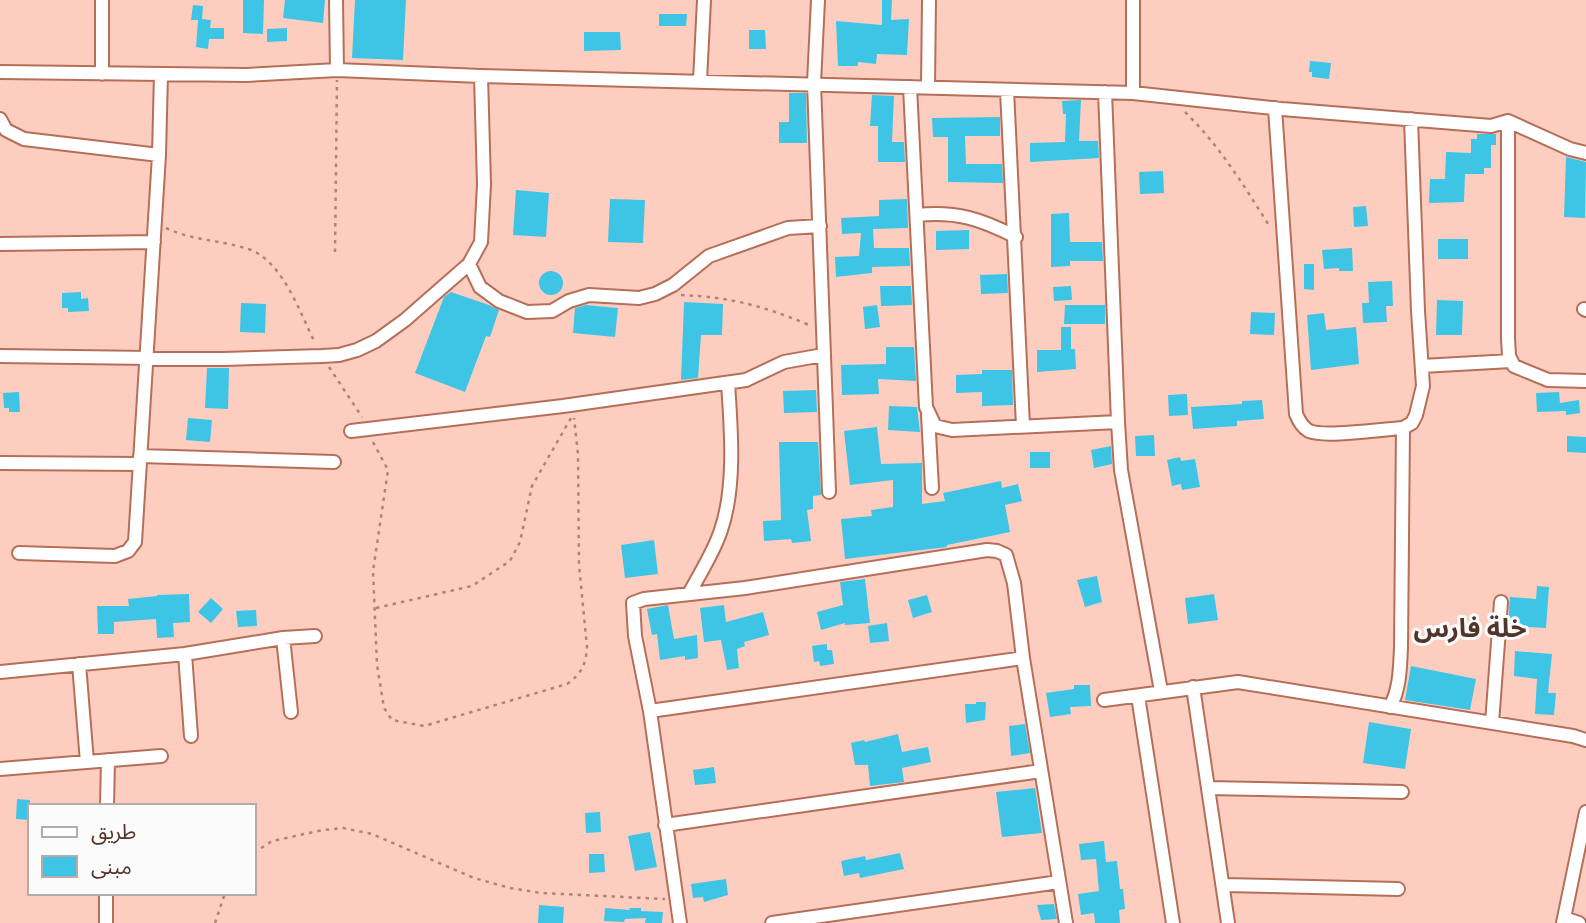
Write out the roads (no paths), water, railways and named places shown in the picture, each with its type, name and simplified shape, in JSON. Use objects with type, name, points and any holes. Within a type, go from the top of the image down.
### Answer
[{"type":"street","points":[[102,0],[102,74]]},
{"type":"street","points":[[336,0],[337,70]]},
{"type":"street","points":[[700,81],[704,0]]},
{"type":"street","points":[[818,0],[814,83],[829,492]]},
{"type":"street","points":[[928,88],[929,0]]},
{"type":"street","points":[[1133,0],[1133,93]]},
{"type":"street","points":[[0,72],[246,75],[337,70],[1133,93],[1275,108],[1491,125],[1508,121],[1570,149],[1586,153]]},
{"type":"street","points":[[19,554],[115,556],[128,551],[135,542],[159,155],[161,75]]},
{"type":"street","points":[[0,356],[224,359],[322,356],[339,355],[376,341],[405,320],[469,264],[481,242],[484,220],[481,76]]},
{"type":"street","points":[[910,87],[925,399],[932,488]]},
{"type":"street","points":[[1007,90],[1023,426]]},
{"type":"street","points":[[1105,92],[1121,470],[1161,691]]},
{"type":"street","points":[[1275,108],[1296,414],[1301,425],[1310,432],[1324,434],[1403,428],[1412,423],[1421,400],[1422,366],[1411,119]]},
{"type":"street","points":[[0,119],[6,130],[24,139],[159,155]]},
{"type":"street","points":[[1508,121],[1508,338],[1511,361],[1514,366],[1548,380],[1586,381]]},
{"type":"street","points":[[918,215],[952,214],[973,218],[1016,237]]},
{"type":"street","points":[[469,264],[480,287],[499,301],[527,312],[552,311],[569,301],[589,295],[639,298],[655,294],[673,285],[709,256],[789,228],[820,226]]},
{"type":"street","points":[[0,244],[154,242]]},
{"type":"street","points":[[351,431],[563,406],[747,380],[784,362],[823,355]]},
{"type":"street","points":[[1422,366],[1511,361]]},
{"type":"street","points":[[690,594],[721,533],[726,513],[731,430],[728,383]]},
{"type":"street","points":[[928,415],[935,426],[952,430],[1118,422]]},
{"type":"street","points":[[1390,707],[1399,681],[1401,647],[1403,428]]},
{"type":"street","points":[[1,463],[140,460],[334,462]]},
{"type":"street","points":[[680,923],[650,711],[635,636],[633,603],[643,599],[757,586],[997,551],[1006,555],[1014,583],[1023,658],[1066,923]]},
{"type":"street","points":[[1492,723],[1501,603]]},
{"type":"street","points":[[0,672],[185,654],[283,638],[315,636]]},
{"type":"street","points":[[283,638],[290,712]]},
{"type":"street","points":[[185,654],[191,736]]},
{"type":"street","points":[[650,711],[1023,658]]},
{"type":"street","points":[[79,664],[87,762]]},
{"type":"street","points":[[1104,700],[1238,682],[1586,740]]},
{"type":"street","points":[[1193,687],[1228,923]]},
{"type":"street","points":[[1138,696],[1173,923]]},
{"type":"street","points":[[0,769],[161,756]]},
{"type":"street","points":[[107,804],[108,760]]},
{"type":"street","points":[[665,825],[1041,771]]},
{"type":"street","points":[[1208,788],[1402,792]]},
{"type":"street","points":[[1572,922],[1586,812]]},
{"type":"street","points":[[772,923],[1059,882]]},
{"type":"street","points":[[1223,885],[1398,888]]},
{"type":"street","points":[[106,895],[106,923]]},
{"type":"district","name":"خلة فارس","points":[[1470,628]]}]
